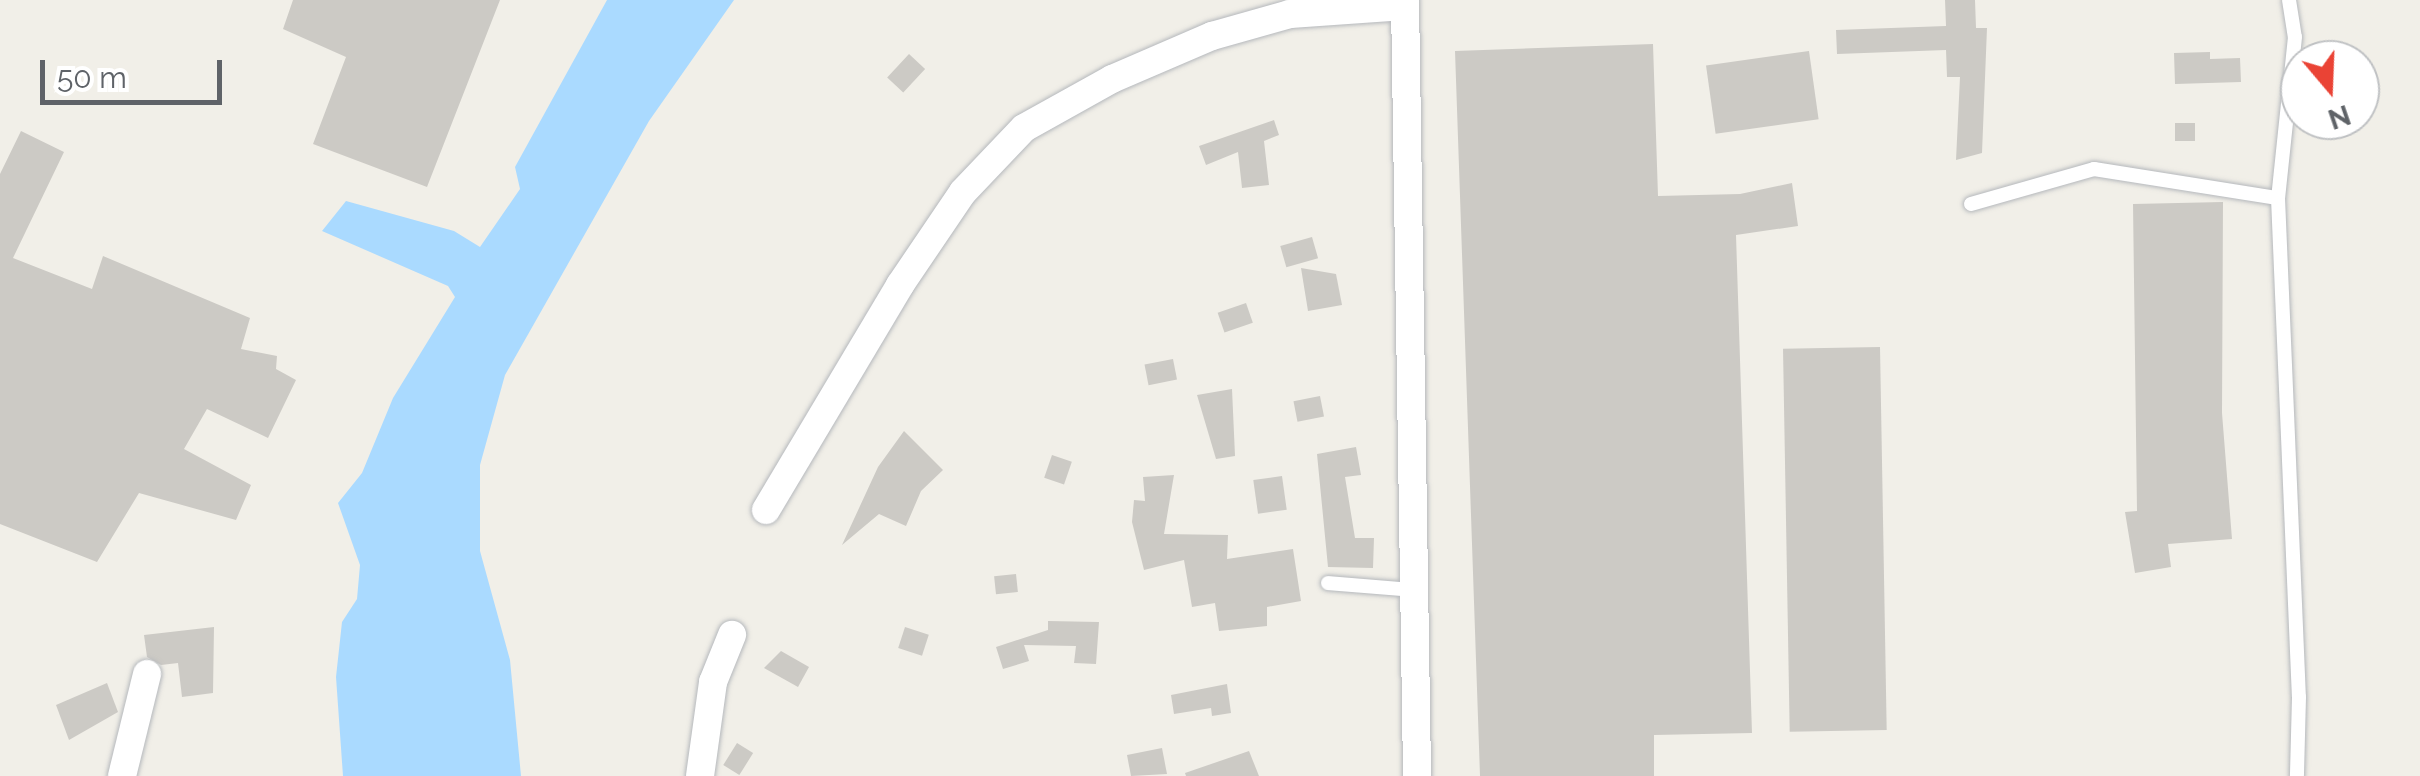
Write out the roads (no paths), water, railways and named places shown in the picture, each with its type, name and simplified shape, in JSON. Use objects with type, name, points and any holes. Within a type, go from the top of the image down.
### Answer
[{"type":"street","points":[[766,510],[900,284],[962,192],[1024,128],[1112,79],[1212,36],[1290,14],[1405,3],[1417,776]]},
{"type":"street","points":[[700,776],[713,682],[732,635]]},
{"type":"street","points":[[122,776],[147,674]]},
{"type":"lane","points":[[2289,0],[2295,37],[2278,198],[2299,697],[2297,776]]},
{"type":"lane","points":[[1971,204],[2094,169],[2278,198]]},
{"type":"lane","points":[[1328,583],[1414,590]]},
{"type":"water","points":[[607,0],[734,0],[649,121],[505,375],[480,465],[480,551],[510,660],[521,776],[343,776],[336,677],[342,622],[357,599],[360,565],[338,503],[362,473],[393,398],[455,297],[448,286],[322,231],[346,201],[454,231],[480,247],[520,189],[515,167]]}]
